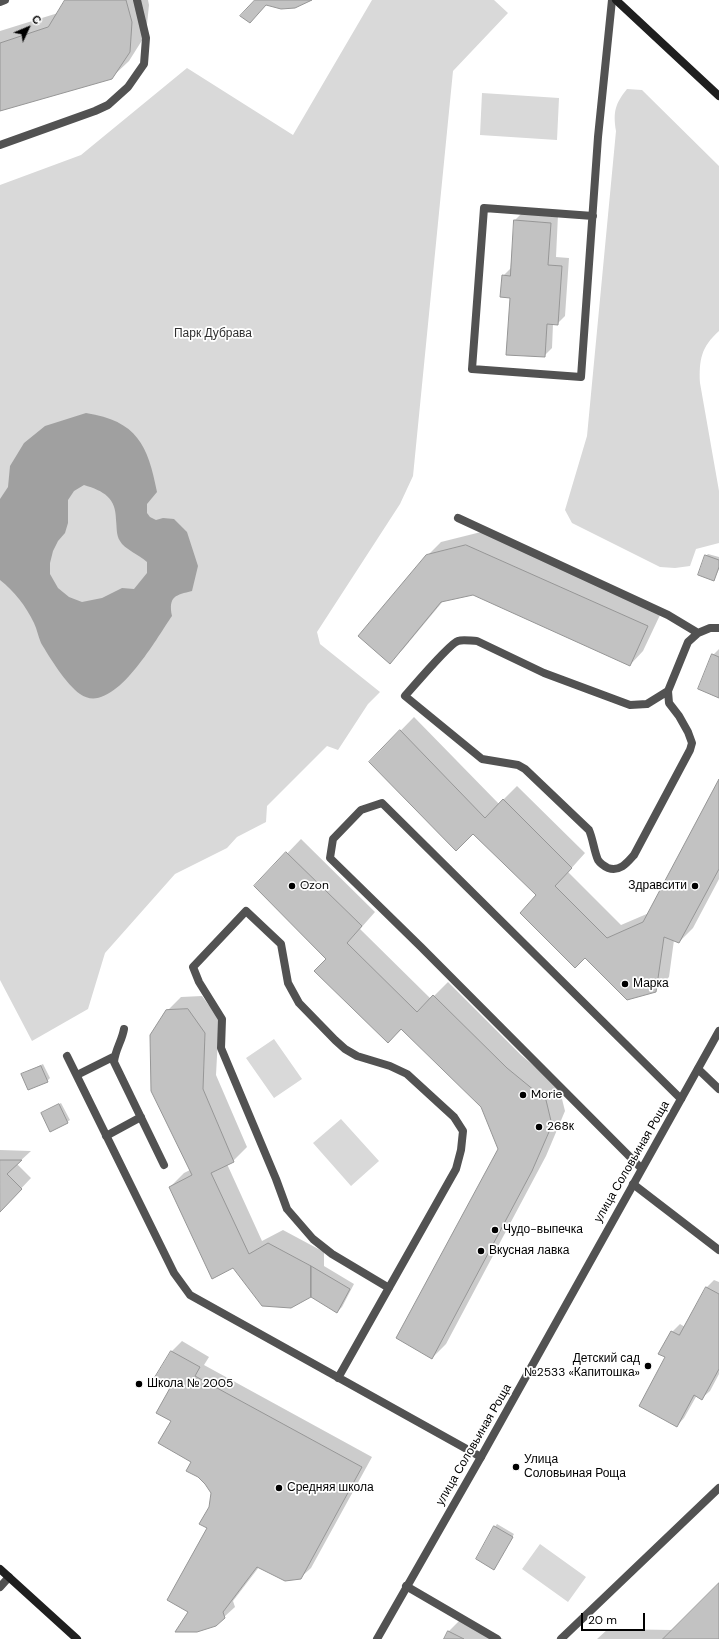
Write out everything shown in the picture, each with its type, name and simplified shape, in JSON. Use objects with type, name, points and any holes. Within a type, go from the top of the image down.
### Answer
[{"type":"street","points":[[0,2],[4,0]]},
{"type":"street","points":[[0,145],[95,111],[108,105],[128,87],[144,64],[146,38],[137,0]]},
{"type":"street","points":[[593,216],[484,208],[472,369],[581,377],[593,216],[598,137],[612,0]]},
{"type":"street","points":[[616,0],[719,96]]},
{"type":"street","points":[[458,518],[668,615],[698,633]]},
{"type":"street","points":[[668,690],[647,704],[630,705],[544,674],[477,641],[457,640],[405,696],[482,759],[518,765],[526,769],[588,830],[599,861],[604,866],[618,869],[625,865],[634,854],[690,750],[692,743],[688,732],[679,716],[669,703],[668,690],[688,642],[698,633],[710,628],[719,628]]},
{"type":"street","points":[[641,1168],[421,947],[330,858],[333,839],[361,810],[382,804],[682,1099]]},
{"type":"street","points":[[338,1378],[389,1288],[456,1169],[461,1150],[463,1130],[454,1117],[407,1074],[390,1066],[357,1056],[345,1049],[299,1004],[288,983],[281,944],[246,911],[193,967],[199,982],[222,1020],[221,1048],[287,1209],[313,1239],[326,1249],[389,1288]]},
{"type":"street","points":[[124,1029],[114,1062],[164,1165]]},
{"type":"street","name":"улица Соловьиная Роща","points":[[377,1639],[481,1457],[641,1168],[682,1099],[719,1031]]},
{"type":"street","points":[[67,1056],[174,1273],[190,1295],[481,1457]]},
{"type":"street","points":[[77,1076],[115,1056]]},
{"type":"street","points":[[698,1069],[719,1090]]},
{"type":"street","points":[[106,1136],[141,1117]]},
{"type":"street","points":[[633,1184],[719,1250]]},
{"type":"street","points":[[561,1639],[719,1488]]},
{"type":"street","points":[[0,1570],[77,1639]]},
{"type":"street","points":[[0,1587],[9,1578]]},
{"type":"street","points":[[406,1586],[497,1639]]},
{"type":"green space","name":"Парк Дубрава","points":[[372,0],[494,0],[508,13],[453,71],[413,476],[400,504],[317,632],[320,644],[380,692],[368,704],[338,750],[327,746],[267,806],[266,822],[237,837],[227,848],[175,874],[105,953],[88,1009],[32,1041],[0,980],[0,185],[81,155],[187,68],[293,135]]},
{"type":"green space","points":[[627,89],[642,90],[719,166],[719,331],[708,343],[702,354],[700,383],[719,491],[719,543],[696,549],[690,566],[675,568],[660,567],[572,523],[565,510],[587,436],[616,131],[615,113],[617,104]]},
{"type":"green space","points":[[482,93],[559,98],[557,140],[480,135]]},
{"type":"green space","points":[[274,1039],[302,1079],[274,1098],[246,1058]]},
{"type":"green space","points":[[341,1119],[379,1161],[351,1186],[313,1143]]},
{"type":"green space","points":[[540,1544],[586,1577],[568,1602],[522,1569]]},
{"type":"shaded area","points":[[86,413],[117,422],[129,429],[144,448],[157,492],[147,504],[147,513],[150,517],[156,520],[163,518],[174,519],[187,532],[198,566],[192,591],[178,595],[172,600],[172,616],[133,672],[120,685],[106,695],[93,698],[80,694],[64,677],[41,643],[35,625],[27,611],[15,594],[0,580],[0,499],[8,487],[10,466],[24,443],[45,426]],"holes":[[[84,485],[108,496],[114,506],[119,539],[125,547],[147,562],[147,573],[134,589],[122,588],[102,598],[82,602],[69,597],[58,588],[50,574],[50,563],[53,551],[58,541],[65,533],[68,523],[68,500],[74,491]]]},
{"type":"building","points":[[65,0],[126,0],[132,22],[130,52],[112,79],[0,111],[0,43],[48,27]]},
{"type":"building","points":[[255,0],[312,0],[295,8],[281,9],[266,5],[250,23],[240,16]]},
{"type":"building","points":[[514,220],[551,223],[548,265],[562,266],[558,325],[547,324],[545,357],[506,355],[510,298],[500,297],[502,275],[510,276]]},
{"type":"building","points":[[466,545],[648,626],[630,666],[473,595],[441,602],[390,664],[358,636],[426,555]]},
{"type":"building","points":[[705,555],[719,560],[719,567],[714,581],[698,575]]},
{"type":"building","points":[[712,654],[719,657],[719,698],[698,689]]},
{"type":"building","points":[[400,730],[485,818],[503,799],[572,868],[555,886],[607,938],[643,922],[719,779],[719,869],[679,943],[664,937],[656,992],[627,1000],[585,958],[575,968],[520,913],[536,895],[473,834],[456,851],[369,762]]},
{"type":"building","points":[[286,852],[362,926],[347,943],[417,1012],[433,995],[507,1068],[546,1100],[552,1125],[532,1171],[432,1359],[396,1338],[498,1149],[481,1107],[401,1029],[388,1043],[314,971],[326,959],[254,886]]},
{"type":"building","points":[[188,1009],[205,1033],[203,1089],[234,1162],[211,1173],[249,1254],[268,1243],[311,1266],[311,1297],[291,1308],[262,1306],[233,1268],[212,1279],[169,1187],[192,1175],[151,1091],[150,1035],[166,1010]]},
{"type":"building","points":[[41,1066],[48,1082],[28,1090],[21,1074]]},
{"type":"building","points":[[59,1104],[68,1123],[50,1132],[41,1113]]},
{"type":"building","points":[[0,1160],[22,1160],[7,1174],[22,1189],[0,1212]]},
{"type":"building","points":[[311,1266],[350,1289],[337,1313],[311,1297]]},
{"type":"building","points":[[706,1287],[719,1294],[719,1369],[702,1400],[694,1395],[677,1427],[639,1406],[665,1357],[658,1354],[671,1331],[679,1335]]},
{"type":"building","name":"Средняя школа","points":[[171,1351],[200,1367],[195,1376],[362,1467],[301,1579],[285,1581],[257,1567],[223,1612],[225,1618],[216,1626],[197,1632],[175,1632],[188,1612],[167,1600],[207,1528],[199,1524],[209,1507],[211,1493],[198,1477],[186,1471],[191,1462],[158,1443],[171,1421],[156,1413],[170,1388],[154,1379]]},
{"type":"building","points":[[494,1526],[513,1537],[494,1570],[476,1559]]},
{"type":"building","points":[[719,1583],[719,1639],[663,1639]]},
{"type":"building","points":[[448,1631],[464,1639],[444,1639]]},
{"type":"place","name":"Ozon","points":[[292,886]]},
{"type":"place","name":"Здравсити","points":[[695,886]]},
{"type":"place","name":"Марка","points":[[625,984]]},
{"type":"place","name":"Morie","points":[[523,1095]]},
{"type":"place","name":"268к","points":[[539,1127]]},
{"type":"place","name":"Чудо-выпечка","points":[[495,1230]]},
{"type":"place","name":"Вкусная лавка","points":[[481,1251]]},
{"type":"place","name":"Детский сад №2533 «Капитошка»","points":[[648,1366]]},
{"type":"place","name":"Школа № 2005","points":[[139,1384]]},
{"type":"place","name":"Улица Соловьиная Роща","points":[[516,1467]]},
{"type":"place","name":"Средняя школа","points":[[279,1488]]}]
